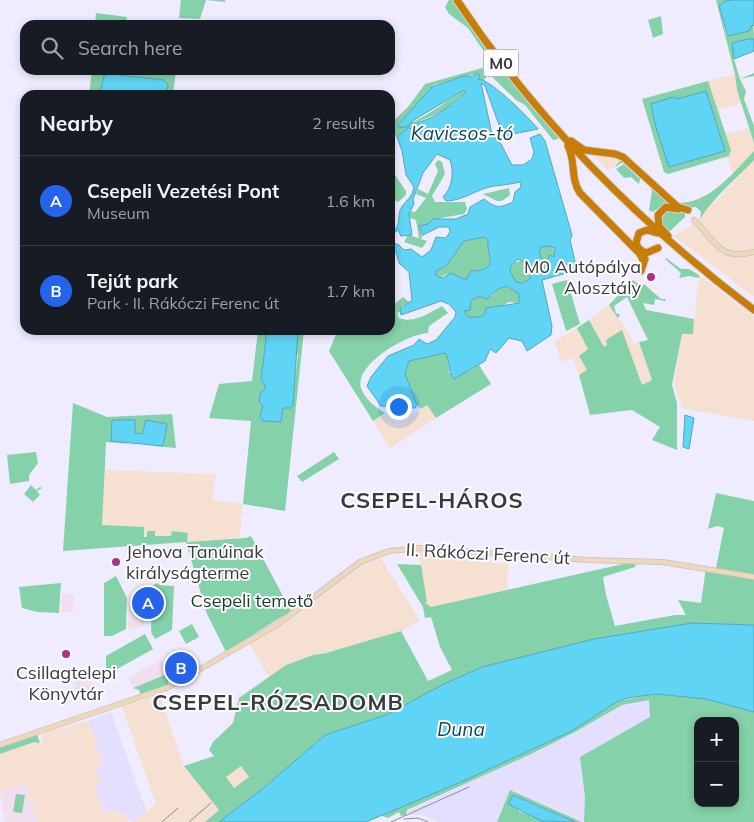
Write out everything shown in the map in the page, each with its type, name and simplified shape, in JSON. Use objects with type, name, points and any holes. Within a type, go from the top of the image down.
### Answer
[{"type":"highway","name":"M0","points":[[458,0],[504,66],[562,137],[602,179],[669,240],[754,310]]},
{"type":"highway","name":"M0","points":[[458,0],[515,76],[570,141],[669,240],[754,306]]},
{"type":"highway","points":[[562,137],[572,156],[573,174],[580,193],[622,236],[646,257]]},
{"type":"highway","points":[[570,141],[584,150],[617,154],[627,160],[678,207],[688,212],[668,206],[658,212],[659,226],[669,240]]},
{"type":"highway","points":[[641,271],[644,260],[638,250],[637,236],[645,230],[653,231],[669,240]]},
{"type":"highway","points":[[638,250],[646,253],[658,248]]},
{"type":"main road","points":[[696,218],[716,246],[737,254],[754,252]]},
{"type":"main road","name":"II. Rákóczi Ferenc út","points":[[0,745],[169,688],[278,624],[353,566],[373,556],[393,550],[420,548],[581,559],[658,562],[696,566],[754,578]]},
{"type":"shaded area","points":[[735,74],[741,103],[718,110],[708,81]]},
{"type":"shaded area","points":[[748,128],[754,143],[754,151],[733,174],[727,156],[731,150],[726,134]]},
{"type":"shaded area","points":[[597,154],[621,158],[608,171],[596,158]]},
{"type":"shaded area","points":[[754,160],[754,297],[674,236],[701,218],[703,211],[716,201]]},
{"type":"shaded area","points":[[699,275],[754,317],[754,421],[682,408],[674,384],[682,333],[693,333]]},
{"type":"shaded area","points":[[609,305],[629,333],[633,343],[639,342],[652,380],[642,385],[622,331],[604,347],[589,320]]},
{"type":"shaded area","points":[[577,328],[588,349],[587,371],[579,375],[573,358],[562,362],[554,342]]},
{"type":"shaded area","points":[[427,405],[436,418],[390,449],[373,421],[385,413],[404,409],[416,413]]},
{"type":"shaded area","points":[[104,470],[216,474],[212,500],[243,504],[239,538],[186,542],[188,533],[154,536],[147,531],[147,537],[144,537],[144,527],[102,526]]},
{"type":"shaded area","points":[[415,549],[476,554],[475,561],[509,564],[507,589],[431,607],[426,606],[421,565]]},
{"type":"shaded area","points":[[377,552],[420,621],[401,631],[361,644],[313,655],[286,665],[269,677],[247,640],[281,619],[354,563]]},
{"type":"shaded area","points":[[147,587],[150,593],[144,626],[128,630],[129,597]]},
{"type":"shaded area","points":[[62,593],[73,594],[73,612],[62,612]]},
{"type":"shaded area","points":[[162,659],[165,675],[134,688],[128,677]]},
{"type":"shaded area","points":[[82,674],[93,685],[88,691],[73,690],[74,680]]},
{"type":"shaded area","points":[[159,694],[184,766],[219,810],[205,822],[132,822],[156,804],[122,707]]},
{"type":"shaded area","points":[[638,700],[650,700],[650,717],[581,757],[585,797],[584,822],[511,790],[497,822],[438,822],[423,815],[410,815],[408,811],[575,732],[622,705]]},
{"type":"shaded area","points":[[111,712],[147,812],[132,822],[124,814],[103,811],[94,785],[95,768],[103,765],[88,721]]},
{"type":"shaded area","points":[[88,721],[103,765],[96,768],[101,783],[94,785],[103,811],[124,814],[130,822],[38,822],[25,784],[0,792],[0,753],[34,742],[42,742],[42,736],[45,733]]},
{"type":"shaded area","points":[[241,766],[249,777],[234,789],[226,777]]},
{"type":"shaded area","points":[[25,784],[38,822],[5,822],[0,792]]},
{"type":"green space","points":[[181,0],[206,0],[200,19],[179,18]]},
{"type":"green space","points":[[206,0],[225,0],[225,2]]},
{"type":"green space","points":[[449,0],[452,0],[490,54],[559,139],[553,140],[525,105],[516,100],[489,74],[484,80],[478,79],[480,75],[474,75],[434,85],[397,126],[412,122],[465,90],[466,92],[440,113],[422,120],[410,129],[407,127],[408,129],[397,137],[395,136],[395,119],[408,107],[425,84],[493,65],[468,28],[449,14],[445,7]]},
{"type":"green space","points":[[716,0],[732,0],[725,1],[720,10],[727,36],[747,31],[753,23],[754,39],[737,42],[733,56],[746,91],[744,99],[754,126],[754,143],[737,90],[735,74]]},
{"type":"green space","points":[[96,13],[127,17],[127,20],[95,20]]},
{"type":"green space","points":[[661,16],[663,34],[653,38],[648,20]]},
{"type":"green space","points":[[754,73],[754,76],[740,79]]},
{"type":"green space","points":[[91,75],[107,75],[101,90],[90,90]]},
{"type":"green space","points":[[128,75],[175,75],[174,90],[167,90],[168,84],[162,80]]},
{"type":"green space","points":[[708,81],[731,150],[729,156],[668,174],[664,172],[642,99]]},
{"type":"green space","points":[[754,151],[754,160],[718,196],[700,219],[701,212],[696,207],[687,208],[674,202],[697,200],[708,194],[728,178]]},
{"type":"green space","points":[[622,158],[668,201],[667,204],[652,212],[649,210],[652,191],[650,187],[625,163],[621,163],[614,168]]},
{"type":"green space","points":[[438,160],[442,162],[445,174],[432,196],[435,202],[465,202],[467,209],[464,214],[441,218],[421,234],[423,235],[421,239],[427,241],[422,248],[404,242],[408,235],[419,238],[416,220],[410,218],[409,214],[410,211],[415,212],[426,198],[416,194],[418,189],[428,194],[438,171],[435,164]]},
{"type":"green space","points":[[624,164],[640,179],[639,184],[631,177],[624,178],[616,169]]},
{"type":"green space","points":[[395,175],[406,191],[406,195],[398,202],[395,200]]},
{"type":"green space","points":[[509,188],[510,195],[502,201],[497,201],[483,194]]},
{"type":"green space","points":[[674,209],[685,213],[685,217],[668,233],[659,224],[662,211]]},
{"type":"green space","points":[[484,237],[488,240],[490,258],[488,266],[479,271],[472,272],[466,280],[455,275],[446,274],[439,278],[435,275],[436,271],[446,266],[464,241]]},
{"type":"green space","points":[[547,245],[555,253],[547,261],[539,253]]},
{"type":"green space","points":[[666,258],[681,269],[689,269],[699,275],[699,278],[689,276],[679,278],[681,273]]},
{"type":"green space","points":[[521,261],[529,264],[532,272],[529,280],[521,283],[513,280],[510,272],[513,264]]},
{"type":"green space","points":[[567,280],[580,324],[566,331],[552,284]]},
{"type":"green space","points":[[633,280],[641,286],[644,284],[661,299],[666,299],[665,301],[655,299],[654,305],[643,303],[646,310],[694,319],[693,334],[682,334],[672,385],[677,403],[677,450],[652,440],[660,427],[632,410],[590,415],[579,375],[587,370],[579,356],[588,349],[577,328],[589,320],[604,347],[607,345],[606,340],[622,330],[642,385],[652,380],[639,342],[648,340],[627,297],[614,306],[616,313],[620,315],[618,318],[609,305]]},
{"type":"green space","points":[[507,286],[519,294],[519,303],[509,302],[500,307],[495,306],[480,317],[468,317],[464,311],[470,309],[471,301],[479,296],[492,296],[498,289]]},
{"type":"green space","points":[[403,297],[410,303],[402,306],[400,312],[397,313],[399,318],[410,320],[442,306],[448,313],[429,326],[428,333],[408,338],[396,344],[374,360],[366,369],[361,378],[361,388],[371,402],[385,413],[373,421],[329,351],[336,335],[395,335],[395,304]]},
{"type":"green space","points":[[257,335],[266,335],[261,380],[264,382],[265,389],[261,392],[259,402],[263,406],[260,417],[271,421],[280,416],[283,408],[292,402],[298,354],[295,353],[297,335],[303,335],[285,511],[243,504],[251,421],[209,418],[219,384],[252,381]]},
{"type":"green space","points":[[445,353],[448,358],[449,373],[469,371],[479,365],[491,384],[436,418],[427,405],[421,409],[417,405],[405,374],[409,361]]},
{"type":"green space","name":"Csepeli temető","points":[[73,403],[107,417],[172,414],[176,448],[139,445],[159,446],[146,420],[142,434],[135,433],[125,444],[106,442],[102,525],[144,527],[144,537],[147,537],[147,531],[155,531],[155,536],[171,536],[172,531],[188,533],[187,542],[246,538],[251,536],[291,611],[226,652],[207,614],[186,542],[63,551]]},
{"type":"green space","points":[[36,452],[38,463],[29,475],[29,481],[10,484],[7,455]]},
{"type":"green space","points":[[334,452],[339,459],[302,482],[297,476]]},
{"type":"green space","points":[[31,485],[36,490],[40,487],[42,488],[37,491],[40,495],[33,502],[24,494]]},
{"type":"green space","points":[[716,493],[754,501],[754,625],[692,623],[594,639],[482,667],[442,685],[386,715],[325,735],[266,786],[219,822],[205,822],[219,810],[184,766],[214,756],[209,750],[213,742],[233,723],[239,698],[286,665],[313,655],[401,631],[428,681],[452,670],[440,647],[431,617],[425,618],[423,607],[397,564],[421,565],[427,602],[425,603],[431,607],[623,564],[623,559],[637,560],[635,567],[603,577],[615,626],[675,615],[686,615],[678,600],[701,603],[706,567],[716,568],[724,528],[717,526],[708,529]],"holes":[[[241,766],[249,777],[234,788],[226,777]]]},
{"type":"green space","points":[[116,576],[127,598],[126,629],[112,636],[104,636],[104,583]]},
{"type":"green space","points":[[61,583],[59,613],[37,612],[22,608],[19,587]]},
{"type":"green space","points":[[157,583],[174,586],[172,630],[155,639],[151,632],[152,592],[150,587]]},
{"type":"green space","points":[[192,624],[199,637],[186,644],[179,631]]},
{"type":"green space","points":[[145,634],[153,649],[117,669],[106,669],[106,656]]},
{"type":"green space","points":[[187,657],[195,671],[170,685],[169,665]]},
{"type":"green space","points":[[167,674],[169,686],[141,696],[139,690],[133,688]]},
{"type":"green space","points":[[656,694],[706,699],[754,712],[754,822],[584,822],[585,797],[580,757],[650,717],[649,700],[622,705],[575,732],[529,755],[407,810],[406,815],[401,816],[399,812],[388,818],[380,815],[461,782],[571,731],[618,701]]},
{"type":"green space","points":[[37,734],[40,743],[34,742],[0,754],[0,746]]},
{"type":"green space","points":[[510,790],[582,822],[575,822],[513,795],[519,811],[551,822],[497,822]]},
{"type":"green space","points":[[16,794],[25,795],[22,813],[13,812]]},
{"type":"water","points":[[754,0],[754,26],[752,25],[749,31],[728,36],[719,6],[725,1]]},
{"type":"water","points":[[754,39],[754,51],[734,59],[732,43]]},
{"type":"water","name":"Kavicsos-tó","points":[[477,73],[480,76],[478,79],[501,93],[538,129],[503,136],[485,86],[481,83],[492,134],[501,144],[512,165],[523,165],[532,159],[534,152],[530,138],[540,134],[545,141],[572,235],[570,240],[577,270],[542,280],[552,326],[551,335],[527,351],[522,341],[509,338],[496,353],[490,349],[485,361],[454,379],[450,373],[445,353],[409,361],[405,374],[417,405],[415,408],[381,406],[367,386],[371,377],[388,356],[414,345],[419,339],[427,344],[436,340],[455,317],[456,312],[449,304],[441,301],[401,315],[400,309],[412,300],[409,272],[399,263],[395,252],[395,244],[404,250],[411,249],[422,257],[431,250],[436,237],[446,238],[450,232],[449,227],[439,227],[423,235],[419,226],[428,224],[433,219],[456,219],[468,214],[470,207],[484,199],[495,206],[508,204],[513,202],[515,192],[521,187],[520,182],[494,186],[458,199],[446,201],[443,197],[451,184],[451,164],[450,160],[437,154],[423,173],[413,199],[414,204],[409,214],[412,235],[401,236],[398,230],[395,232],[400,210],[412,194],[414,187],[406,175],[402,151],[397,137],[407,129],[407,126],[400,128],[397,126],[432,87],[464,76],[472,77]],"holes":[[[464,90],[466,92],[437,115],[418,123],[410,129],[408,126],[414,120]],[[484,237],[488,240],[490,261],[486,268],[471,271],[466,280],[451,273],[442,278],[435,275],[436,271],[446,266],[464,241]],[[549,246],[555,248],[554,257],[550,255],[547,260],[542,259],[539,253],[541,247]],[[518,259],[531,265],[530,279],[523,283],[516,282],[510,271],[511,266]],[[507,286],[519,294],[519,303],[486,308],[485,314],[480,317],[468,317],[464,311],[470,310],[471,301],[479,297],[487,299],[498,289]]]},
{"type":"water","points":[[104,75],[163,80],[168,84],[167,90],[100,90]]},
{"type":"water","points":[[706,91],[725,151],[669,167],[655,124],[651,104],[673,97],[677,99]]},
{"type":"water","points":[[266,335],[298,335],[293,406],[291,408],[283,408],[281,422],[263,421],[260,417],[263,406],[259,402],[261,392],[265,389],[264,383],[261,380]]},
{"type":"water","points":[[685,415],[694,418],[689,449],[683,447]]},
{"type":"water","points":[[112,420],[135,420],[135,433],[142,434],[146,420],[167,424],[163,446],[111,441]]},
{"type":"water","name":"Duna","points":[[692,623],[754,625],[754,712],[706,699],[656,694],[628,698],[618,701],[572,731],[461,782],[366,822],[219,822],[266,786],[325,735],[386,715],[442,685],[482,667],[594,639]]},
{"type":"water","points":[[513,795],[575,822],[542,821],[508,804]]},
{"type":"railway","points":[[391,822],[469,787]]},
{"type":"railway","points":[[189,822],[211,803]]},
{"type":"railway","points":[[162,822],[178,808]]},
{"type":"railway","points":[[404,819],[418,818],[428,822]]},
{"type":"place","name":"M0 Autópálya Alosztály","points":[[651,277]]},
{"type":"place","name":"Jehova Tanúinak királyságterme","points":[[116,562]]},
{"type":"place","name":"Csepeli Vezetési Pont","points":[[148,603]]},
{"type":"place","name":"Csillagtelepi Könyvtár","points":[[66,654]]},
{"type":"place","name":"Tejút park","points":[[181,668]]},
{"type":"district","name":"CSEPEL-HÁROS","points":[[432,500]]},
{"type":"district","name":"CSEPEL-RÓZSADOMB","points":[[278,702]]}]
